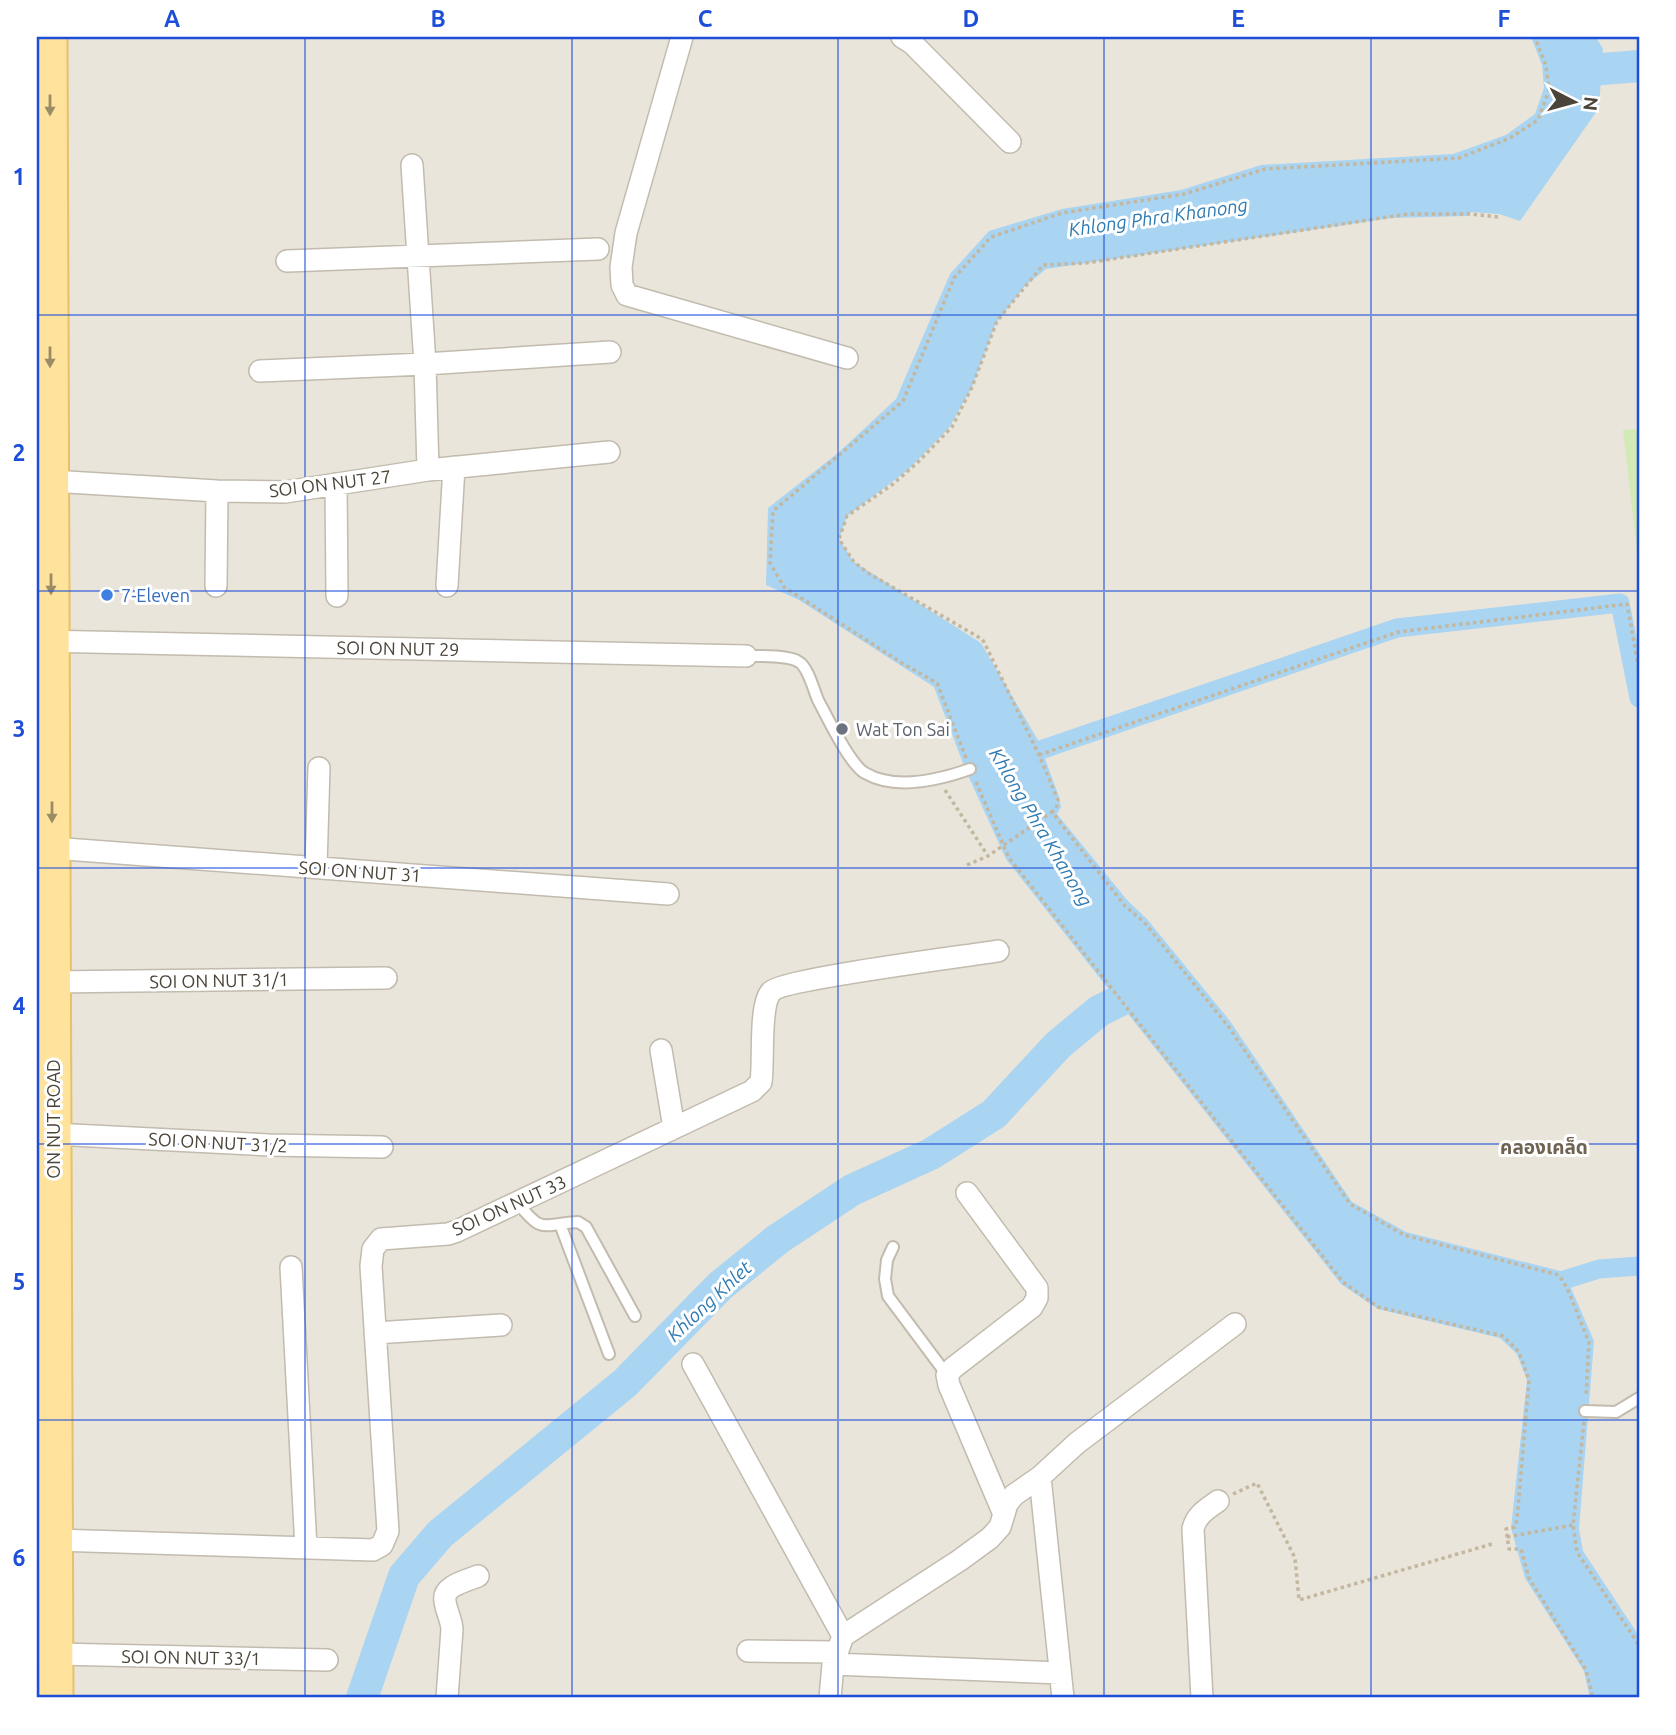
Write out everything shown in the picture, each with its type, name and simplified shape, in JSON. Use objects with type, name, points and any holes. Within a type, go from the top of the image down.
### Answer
[{"type":"main road","name":"ON NUT ROAD","points":[[50,37],[43,239],[44,744],[52,848],[48,993],[54,1134],[46,1331],[55,1540],[56,1698]]},
{"type":"street","points":[[682,37],[626,233],[621,267],[625,292],[627,295],[847,358]]},
{"type":"street","points":[[902,37],[913,44],[1010,142]]},
{"type":"street","points":[[412,165],[425,364],[428,470]]},
{"type":"street","points":[[287,261],[598,249]]},
{"type":"street","points":[[260,371],[610,352]]},
{"type":"street","name":"SOI ON NUT 27","points":[[44,481],[217,491],[285,492],[428,470],[609,452]]},
{"type":"street","points":[[447,586],[454,467]]},
{"type":"street","points":[[336,484],[337,596]]},
{"type":"street","points":[[216,586],[217,491]]},
{"type":"street","name":"SOI ON NUT 29","points":[[44,641],[746,656]]},
{"type":"street","points":[[316,867],[319,768]]},
{"type":"street","name":"SOI ON NUT 31","points":[[52,848],[668,894]]},
{"type":"street","name":"SOI ON NUT 33","points":[[55,1540],[373,1550],[382,1545],[388,1531],[371,1266],[373,1249],[381,1239],[448,1234],[752,1091],[761,1082],[764,1005],[771,991],[784,985],[818,979],[998,951]]},
{"type":"street","name":"SOI ON NUT 31/1","points":[[48,993],[386,978]]},
{"type":"street","points":[[661,1050],[674,1128]]},
{"type":"street","name":"SOI ON NUT 31/2","points":[[54,1134],[269,1145],[382,1147]]},
{"type":"street","points":[[967,1193],[1037,1288],[1037,1298],[1032,1307],[953,1368],[947,1376],[1003,1513]]},
{"type":"street","points":[[291,1267],[306,1548]]},
{"type":"street","points":[[837,1651],[990,1538],[1000,1527],[1003,1513],[1014,1495],[1040,1477],[1077,1443],[1234,1324]]},
{"type":"street","points":[[375,1333],[501,1325]]},
{"type":"street","points":[[693,1364],[837,1651],[830,1698]]},
{"type":"street","points":[[1040,1477],[1063,1698]]},
{"type":"street","points":[[1202,1698],[1193,1529],[1198,1516],[1218,1501]]},
{"type":"street","points":[[447,1698],[452,1629],[444,1596],[448,1589],[478,1576]]},
{"type":"street","points":[[748,1651],[837,1651],[1060,1672]]},
{"type":"street","name":"SOI ON NUT 33/1","points":[[56,1654],[327,1660]]},
{"type":"lane","points":[[746,656],[798,660],[803,664],[830,722],[863,772],[885,781],[925,782],[968,770]]},
{"type":"lane","points":[[517,1202],[531,1220],[538,1224],[551,1226],[578,1222],[586,1227],[635,1316]]},
{"type":"lane","points":[[560,1224],[609,1354]]},
{"type":"lane","points":[[893,1247],[887,1260],[885,1279],[888,1296],[947,1376]]},
{"type":"lane","points":[[1585,1411],[1616,1412],[1639,1398]]},
{"type":"path","points":[[1535,37],[1546,66],[1549,90],[1538,120],[1510,138],[1459,158],[1265,169],[1184,194],[1062,214],[991,237],[954,278],[903,401],[773,511],[769,563],[785,587],[937,683],[968,770],[1009,858],[1343,1282],[1378,1307],[1503,1336],[1519,1352],[1529,1380],[1517,1519],[1514,1527],[1506,1529],[1509,1549],[1521,1549],[1529,1578],[1586,1670],[1592,1698]]},
{"type":"path","points":[[967,866],[988,856],[1052,813],[1058,800],[982,639],[869,573],[854,562],[839,539],[847,516],[917,464],[952,427],[972,387],[997,321],[1043,265],[1086,263],[1408,214],[1498,217]]},
{"type":"path","points":[[1039,755],[1398,632],[1627,604],[1639,670]]},
{"type":"path","points":[[937,779],[988,856]]},
{"type":"path","points":[[1052,813],[1125,906],[1144,922],[1228,1026],[1350,1205],[1404,1235],[1559,1275],[1589,1342],[1573,1525],[1577,1552],[1639,1645]]},
{"type":"path","points":[[1218,1501],[1258,1483],[1295,1558],[1299,1601],[1492,1544]]},
{"type":"path","points":[[1507,1537],[1573,1525]]},
{"type":"shaded area","points":[[37,37],[1639,37],[1639,1698],[37,1698]]},
{"type":"green space","points":[[1639,429],[1639,569],[1623,430]]},
{"type":"water","name":"Khlong Phra Khanong","points":[[1531,37],[1596,37],[1603,49],[1599,108],[1520,221],[1499,214],[1471,212],[1467,216],[1391,218],[1046,269],[1025,286],[996,323],[972,387],[949,428],[908,470],[847,516],[839,539],[854,562],[981,643],[1039,742],[1059,797],[1061,807],[1057,814],[1230,1021],[1352,1202],[1406,1232],[1564,1272],[1594,1341],[1579,1529],[1583,1551],[1639,1636],[1639,1698],[1590,1698],[1584,1671],[1525,1578],[1511,1528],[1527,1380],[1517,1354],[1500,1338],[1378,1309],[1341,1284],[1006,859],[966,771],[934,687],[799,600],[766,585],[768,508],[838,453],[896,399],[950,274],[989,231],[1062,209],[1181,190],[1261,165],[1453,154],[1506,135],[1535,114],[1544,88],[1542,65]]},
{"type":"waterway","points":[[1578,71],[1639,66]]},
{"type":"waterway","name":"Khlong Phra Khanong","points":[[1017,758],[1397,628],[1620,603],[1639,698]]},
{"type":"waterway","name":"Khlong Khlet","points":[[362,1698],[404,1576],[440,1534],[625,1383],[720,1286],[778,1239],[852,1190],[931,1154],[994,1114],[1058,1045],[1099,1011],[1143,989]]},
{"type":"waterway","points":[[1543,1289],[1545,1286],[1599,1269],[1639,1266]]},
{"type":"place","name":"7-Eleven","points":[[107,595]]},
{"type":"place","name":"Wat Ton Sai","points":[[842,729]]},
{"type":"district","name":"คลองเคล็ด","points":[[1544,1147]]}]
